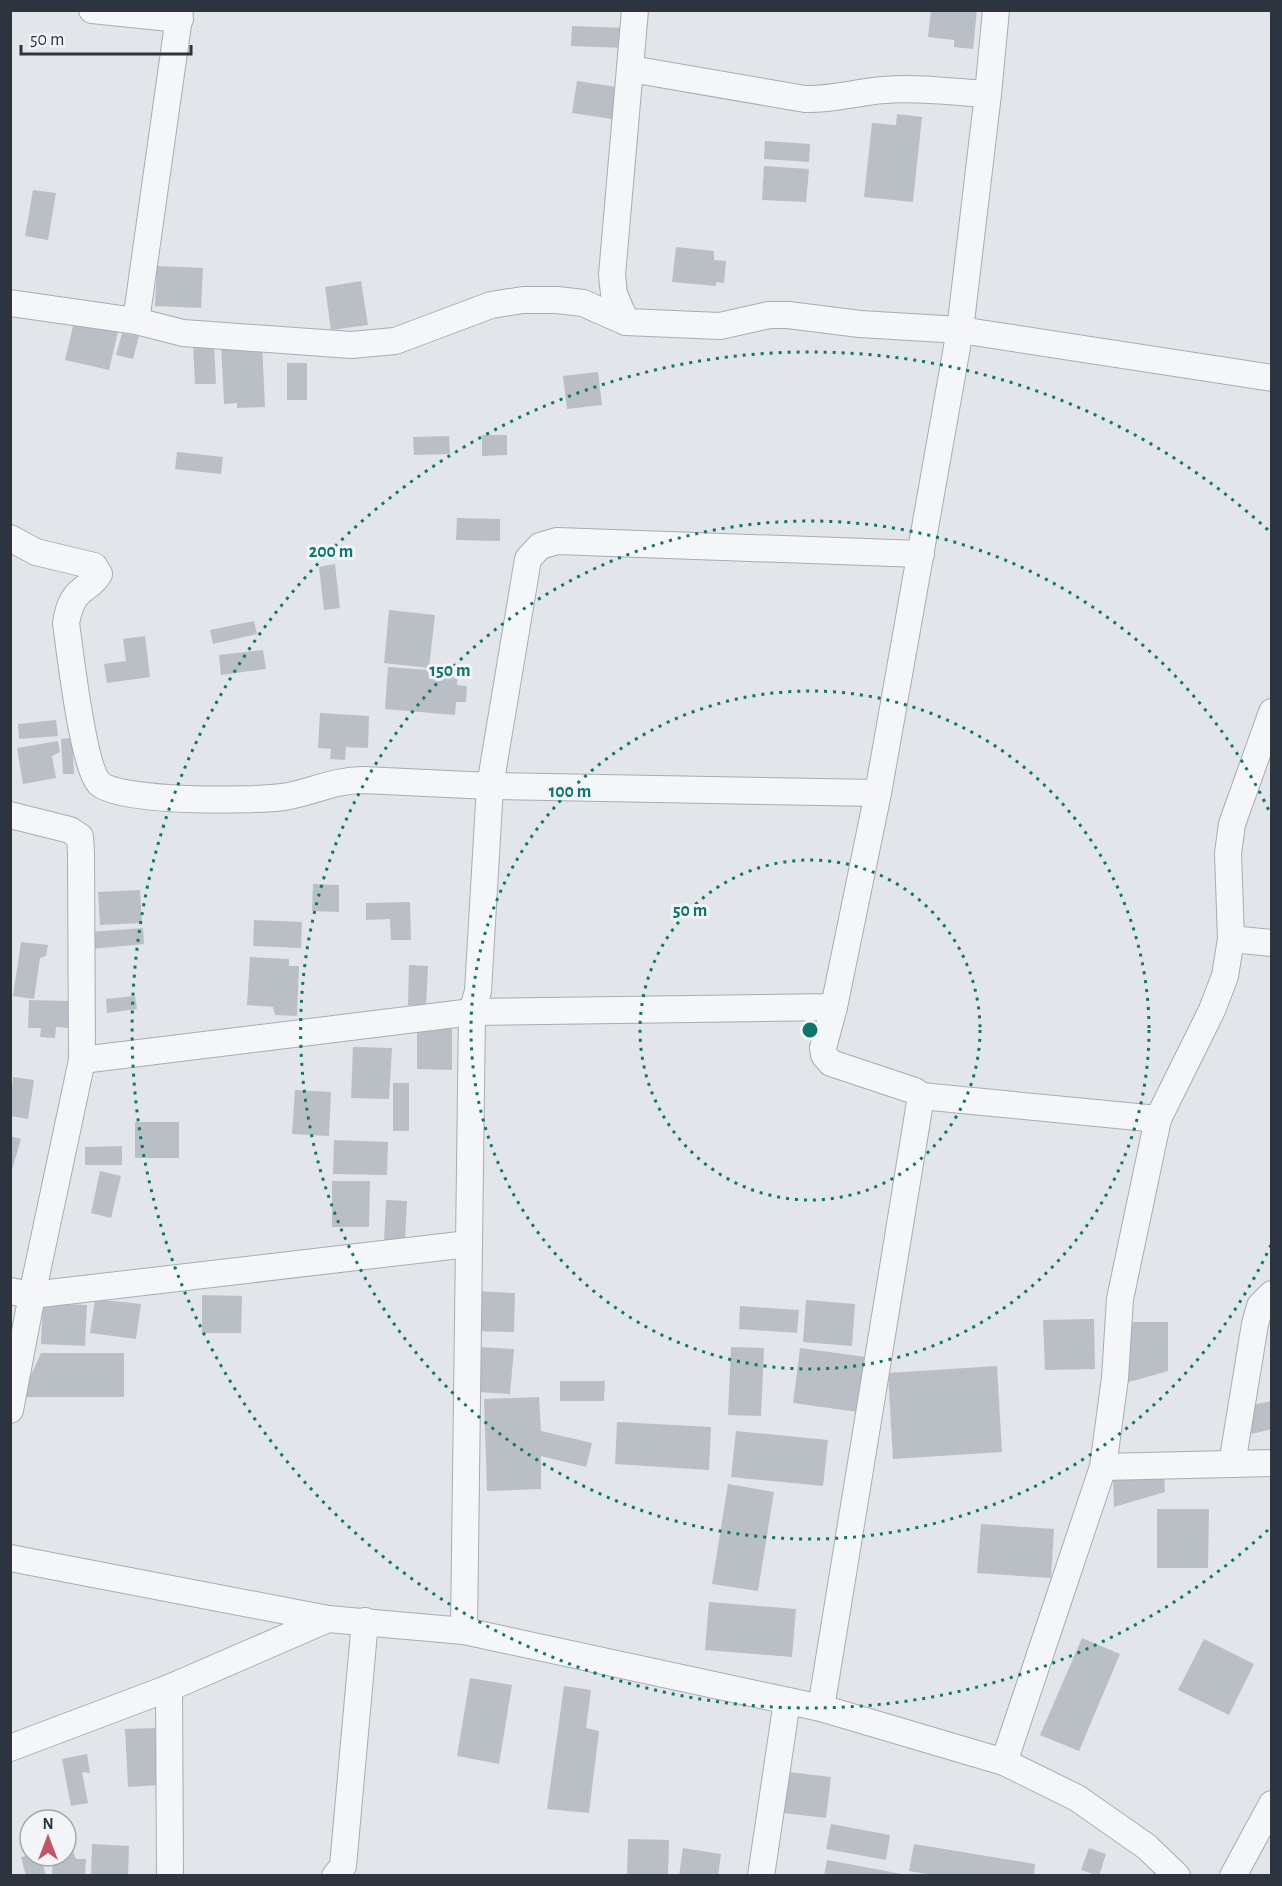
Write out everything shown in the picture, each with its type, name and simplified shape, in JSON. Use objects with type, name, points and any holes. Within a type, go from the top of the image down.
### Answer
[{"type":"street","points":[[92,10],[180,15],[136,321]]},
{"type":"street","points":[[626,322],[614,294],[612,275],[635,10]]},
{"type":"street","points":[[996,10],[960,330],[878,793],[824,1055],[831,1063],[915,1091],[921,1096],[1158,1119]]},
{"type":"street","points":[[631,69],[805,99],[825,100],[901,88],[988,94]]},
{"type":"street","points":[[10,303],[136,321],[183,333],[351,345],[395,341],[492,305],[523,300],[557,300],[583,303],[626,322],[720,326],[769,315],[788,315],[860,324],[960,330],[1272,378]]},
{"type":"street","points":[[10,538],[36,552],[94,566],[99,574],[94,583],[79,592],[69,608],[66,623],[88,759],[99,783],[116,792],[204,801],[284,797],[343,780],[490,786],[878,793]]},
{"type":"street","points":[[464,1631],[472,1012],[478,991],[490,786],[528,560],[540,546],[557,541],[921,554]]},
{"type":"street","points":[[1004,1762],[1103,1467],[1115,1378],[1120,1299],[1158,1119],[1212,1010],[1225,976],[1231,939],[1228,853],[1232,824],[1270,725]]},
{"type":"street","points":[[10,814],[70,830],[80,837],[82,1060],[21,1293],[10,1410]]},
{"type":"street","points":[[1231,939],[1272,943]]},
{"type":"street","points":[[82,1060],[472,1012],[834,1007]]},
{"type":"street","points":[[821,1708],[921,1096]]},
{"type":"street","points":[[21,1293],[468,1244]]},
{"type":"street","points":[[1232,1464],[1255,1324],[1260,1306],[1272,1294]]},
{"type":"street","points":[[1103,1467],[1272,1463]]},
{"type":"street","points":[[10,1558],[328,1619],[464,1631],[821,1708],[1004,1762],[1077,1798],[1147,1847],[1177,1875]]},
{"type":"street","points":[[10,1748],[169,1688],[328,1619]]},
{"type":"street","points":[[343,1875],[365,1621]]},
{"type":"street","points":[[169,1688],[170,1875]]},
{"type":"street","points":[[761,1875],[787,1701]]},
{"type":"street","points":[[1233,1875],[1272,1804]]},
{"type":"building","points":[[931,10],[977,10],[973,49],[954,47],[954,40],[928,37]]},
{"type":"building","points":[[572,26],[626,28],[625,48],[571,46]]},
{"type":"building","points":[[577,81],[617,87],[612,119],[572,113]]},
{"type":"building","points":[[897,114],[922,117],[913,202],[864,197],[872,123],[896,125]]},
{"type":"building","points":[[765,141],[810,144],[809,162],[764,159]]},
{"type":"building","points":[[764,166],[809,169],[806,202],[762,200]]},
{"type":"building","points":[[33,190],[56,193],[48,240],[25,236]]},
{"type":"building","points":[[676,247],[714,251],[714,260],[726,261],[724,283],[716,282],[716,286],[672,282]]},
{"type":"building","points":[[157,266],[203,268],[201,308],[155,306]]},
{"type":"building","points":[[361,281],[368,325],[331,330],[325,287]]},
{"type":"building","points":[[74,322],[118,332],[109,370],[65,360]]},
{"type":"building","points":[[122,333],[139,336],[133,359],[116,355]]},
{"type":"building","points":[[193,342],[214,342],[216,384],[195,384]]},
{"type":"building","points":[[262,343],[265,407],[237,408],[237,403],[224,404],[221,345]]},
{"type":"building","points":[[287,363],[307,363],[307,400],[287,400]]},
{"type":"building","points":[[598,372],[602,405],[567,409],[563,376]]},
{"type":"building","points":[[482,435],[507,435],[507,455],[482,456]]},
{"type":"building","points":[[449,436],[450,454],[414,455],[413,437]]},
{"type":"building","points":[[177,452],[223,457],[221,474],[175,469]]},
{"type":"building","points":[[457,518],[500,519],[500,541],[456,540]]},
{"type":"building","points":[[335,564],[340,608],[324,610],[319,567]]},
{"type":"building","points":[[389,610],[435,615],[429,668],[384,663]]},
{"type":"building","points":[[254,621],[257,634],[213,644],[210,630]]},
{"type":"building","points":[[145,636],[150,677],[107,683],[104,664],[126,661],[123,639]]},
{"type":"building","points":[[263,650],[266,669],[221,675],[219,655]]},
{"type":"building","points":[[388,667],[458,672],[457,685],[467,686],[466,702],[456,702],[455,715],[385,709]]},
{"type":"building","points":[[320,713],[369,716],[368,748],[346,747],[345,760],[330,759],[331,749],[318,748]]},
{"type":"building","points":[[56,720],[58,736],[19,739],[18,724]]},
{"type":"building","points":[[72,738],[74,774],[63,774],[61,739]]},
{"type":"building","points":[[58,741],[60,752],[52,756],[56,778],[23,784],[17,748]]},
{"type":"building","points":[[313,884],[339,885],[339,912],[312,911]]},
{"type":"building","points":[[140,890],[142,923],[100,925],[98,892]]},
{"type":"building","points":[[410,902],[411,940],[391,940],[390,919],[366,920],[366,903]]},
{"type":"building","points":[[254,920],[302,922],[301,948],[253,946]]},
{"type":"building","points":[[143,928],[144,944],[91,949],[90,932]]},
{"type":"building","points":[[21,942],[48,945],[46,956],[40,958],[34,999],[13,996]]},
{"type":"building","points":[[250,957],[289,959],[289,966],[299,966],[297,1016],[275,1015],[273,1007],[247,1005]]},
{"type":"building","points":[[409,965],[428,966],[426,1006],[408,1005]]},
{"type":"building","points":[[135,996],[137,1009],[107,1013],[106,999]]},
{"type":"building","points":[[29,1000],[69,1001],[68,1028],[56,1027],[55,1038],[40,1037],[41,1028],[28,1028]]},
{"type":"building","points":[[417,1029],[452,1029],[452,1070],[417,1069]]},
{"type":"building","points":[[353,1047],[392,1048],[389,1099],[351,1098]]},
{"type":"building","points":[[13,1077],[34,1080],[28,1119],[10,1116]]},
{"type":"building","points":[[393,1083],[409,1083],[409,1131],[393,1131]]},
{"type":"building","points":[[295,1090],[331,1092],[329,1136],[292,1134]]},
{"type":"building","points":[[135,1122],[179,1122],[179,1158],[135,1158]]},
{"type":"building","points":[[10,1136],[21,1139],[11,1173],[10,1173]]},
{"type":"building","points":[[334,1140],[388,1142],[387,1175],[333,1174]]},
{"type":"building","points":[[122,1146],[122,1165],[85,1165],[85,1147]]},
{"type":"building","points":[[100,1171],[121,1176],[111,1218],[91,1213]]},
{"type":"building","points":[[332,1181],[370,1181],[369,1227],[332,1227]]},
{"type":"building","points":[[386,1200],[407,1201],[405,1242],[384,1241]]},
{"type":"building","points":[[476,1291],[515,1293],[514,1332],[475,1331]]},
{"type":"building","points":[[202,1295],[242,1296],[241,1333],[202,1333]]},
{"type":"building","points":[[95,1299],[141,1304],[136,1339],[90,1333]]},
{"type":"building","points":[[806,1300],[855,1304],[852,1346],[803,1342]]},
{"type":"building","points":[[43,1303],[87,1305],[85,1346],[41,1344]]},
{"type":"building","points":[[740,1306],[799,1310],[797,1333],[739,1329]]},
{"type":"building","points":[[1094,1319],[1095,1369],[1045,1370],[1043,1320]]},
{"type":"building","points":[[1122,1322],[1168,1322],[1168,1371],[1122,1384]]},
{"type":"building","points":[[481,1347],[514,1349],[510,1394],[478,1392]]},
{"type":"building","points":[[731,1347],[764,1348],[761,1416],[728,1415]]},
{"type":"building","points":[[800,1348],[866,1357],[858,1412],[793,1403]]},
{"type":"building","points":[[41,1353],[124,1353],[124,1397],[21,1397]]},
{"type":"building","points":[[997,1366],[1002,1452],[893,1459],[888,1373]]},
{"type":"building","points":[[560,1381],[605,1381],[604,1401],[560,1401]]},
{"type":"building","points":[[539,1397],[541,1431],[592,1443],[586,1467],[541,1456],[541,1489],[487,1491],[484,1399]]},
{"type":"building","points":[[1272,1401],[1272,1429],[1252,1434],[1246,1406]]},
{"type":"building","points":[[617,1422],[711,1427],[709,1470],[615,1464]]},
{"type":"building","points":[[736,1431],[828,1440],[823,1486],[731,1477]]},
{"type":"building","points":[[1164,1473],[1165,1492],[1114,1507],[1113,1474]]},
{"type":"building","points":[[728,1484],[774,1492],[758,1591],[712,1584]]},
{"type":"building","points":[[1157,1509],[1209,1509],[1208,1568],[1157,1568]]},
{"type":"building","points":[[981,1524],[1054,1529],[1051,1578],[977,1573]]},
{"type":"building","points":[[709,1602],[796,1609],[792,1657],[705,1650]]},
{"type":"building","points":[[1082,1638],[1120,1654],[1079,1751],[1040,1735]]},
{"type":"building","points":[[1204,1639],[1254,1664],[1229,1715],[1178,1690]]},
{"type":"building","points":[[470,1678],[512,1685],[499,1764],[457,1756]]},
{"type":"building","points":[[564,1686],[591,1690],[586,1728],[599,1731],[589,1813],[547,1809]]},
{"type":"building","points":[[155,1728],[159,1785],[128,1787],[125,1729]]},
{"type":"building","points":[[87,1754],[90,1773],[82,1772],[88,1803],[71,1806],[62,1759]]},
{"type":"building","points":[[789,1772],[831,1777],[826,1818],[784,1813]]},
{"type":"building","points":[[831,1824],[890,1835],[886,1860],[826,1849]]},
{"type":"building","points":[[628,1839],[669,1840],[668,1876],[627,1875]]},
{"type":"building","points":[[92,1844],[129,1846],[128,1876],[91,1876]]},
{"type":"building","points":[[914,1844],[1035,1864],[1034,1876],[938,1876],[909,1871]]},
{"type":"building","points":[[683,1848],[721,1854],[718,1876],[679,1876]]},
{"type":"building","points":[[1089,1848],[1106,1854],[1099,1876],[1081,1870]]},
{"type":"building","points":[[78,1859],[86,1859],[85,1876],[52,1876],[52,1868],[78,1868]]},
{"type":"building","points":[[827,1860],[902,1874],[902,1876],[824,1876]]},
{"type":"building","points":[[24,1868],[44,1868],[46,1876],[26,1876]]}]
